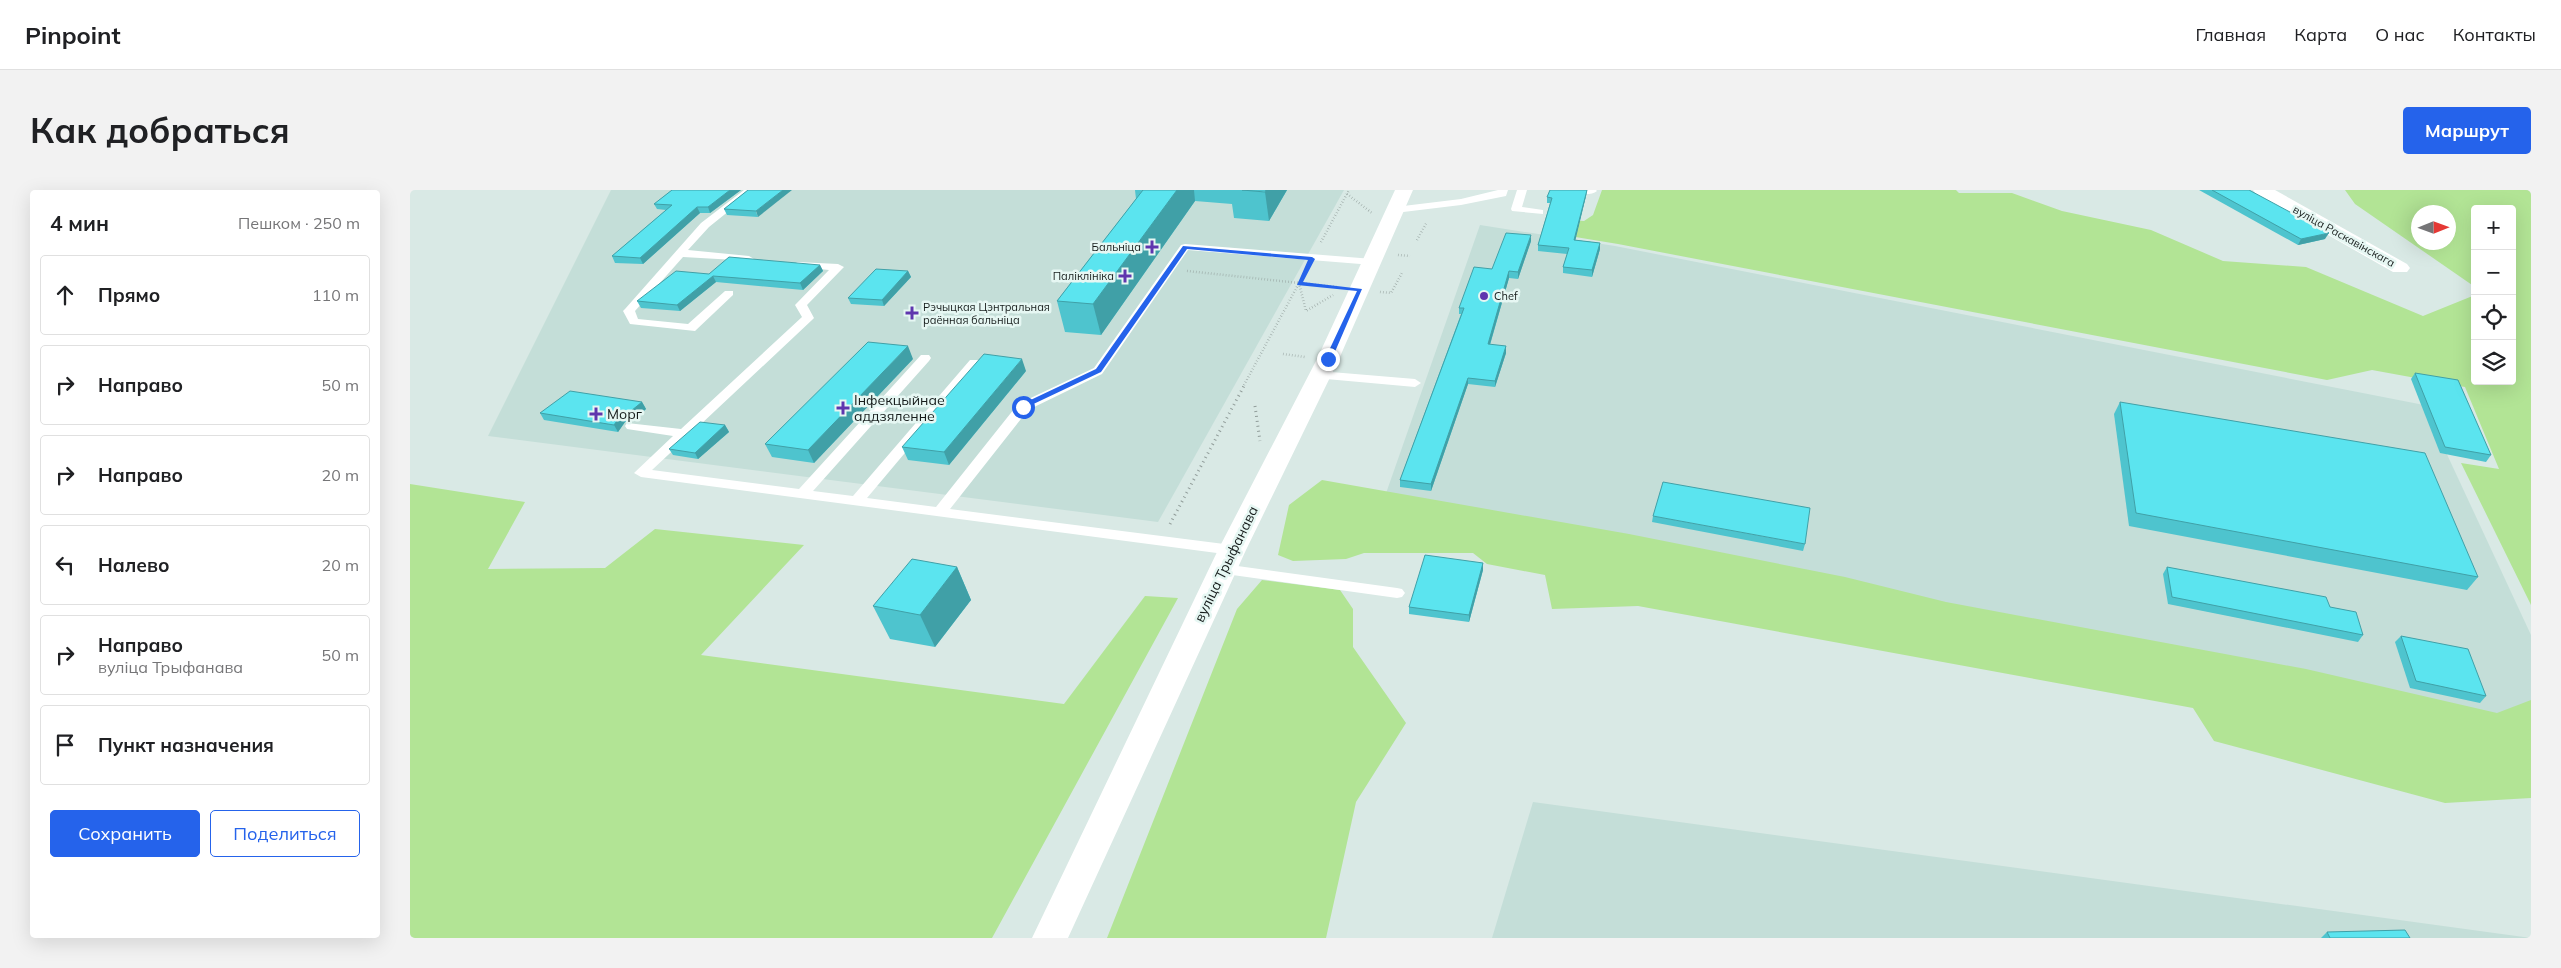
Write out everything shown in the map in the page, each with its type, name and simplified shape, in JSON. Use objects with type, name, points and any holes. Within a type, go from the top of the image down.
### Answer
[{"type":"street","name":"вуліца Раскавінскага","points":[[2262,190],[2400,268]]},
{"type":"street","name":"вуліца Трыфанава","points":[[1050,938],[1228,560],[1360,290],[1400,200]]},
{"type":"lane","points":[[730,293],[691,328],[634,322],[629,311],[705,225],[750,190]]},
{"type":"lane","points":[[1400,200],[1462,202],[1502,192],[1521,190],[1516,209],[1539,212]]},
{"type":"lane","points":[[1576,190],[1592,191]]},
{"type":"lane","points":[[940,512],[1023,407],[1098,371],[1185,247],[1312,259],[1373,262]]},
{"type":"lane","points":[[680,253],[759,260]]},
{"type":"lane","points":[[789,262],[838,267],[801,305],[808,318],[641,473],[1162,540],[1228,560],[1397,593]]},
{"type":"lane","points":[[802,494],[925,358]]},
{"type":"lane","points":[[856,501],[974,363]]},
{"type":"lane","points":[[1319,375],[1415,383]]},
{"type":"lane","points":[[632,426],[684,433]]},
{"type":"path","points":[[1162,540],[1349,190]]},
{"type":"path","points":[[1183,271],[1360,290]]},
{"type":"shaded area","name":"Рэчыцкая Цэнтральная раённая бальніца","points":[[611,190],[1344,190],[1158,522],[488,436]]},
{"type":"shaded area","points":[[1480,225],[1615,246],[2424,405],[2531,635],[2531,730],[1377,519]]},
{"type":"shaded area","points":[[1533,802],[2531,938],[1492,938]]},
{"type":"green space","points":[[1602,190],[1956,190],[1959,193],[2012,193],[2062,211],[2151,230],[2223,261],[2306,267],[2423,316],[2471,297],[2471,385],[2516,385],[2516,205],[2471,205],[2471,284],[2422,250],[2456,250],[2456,205],[2411,205],[2411,243],[2355,204],[2345,190],[2531,190],[2531,605],[2461,463],[2499,469],[2465,387],[2372,370],[2327,380],[1618,244],[1545,232],[1556,219],[1584,221],[1593,215]]},
{"type":"green space","points":[[1322,480],[1629,534],[1845,577],[1946,602],[2306,669],[2497,713],[2531,700],[2531,798],[2445,803],[2214,741],[2193,708],[1638,606],[1552,609],[1545,575],[1487,564],[1473,553],[1364,553],[1346,559],[1293,561],[1278,555],[1289,505]]},
{"type":"green space","points":[[410,484],[525,502],[488,569],[605,568],[655,529],[804,545],[701,655],[1064,704],[1145,596],[1178,598],[992,938],[410,938]]},
{"type":"green space","points":[[1262,580],[1340,590],[1353,609],[1353,647],[1406,723],[1356,802],[1326,938],[1107,938],[1237,609]]},
{"type":"building","points":[[672,190],[730,190],[708,207],[697,207],[640,258],[612,256],[672,205],[654,204]]},
{"type":"building","points":[[748,190],[783,190],[756,211],[724,209]]},
{"type":"building","points":[[1143,190],[1177,190],[1093,304],[1057,301]]},
{"type":"building","points":[[1242,190],[1266,190],[1265,192]]},
{"type":"building","points":[[1550,190],[1587,190],[1574,240],[1600,243],[1592,270],[1563,267],[1569,248],[1538,245],[1552,198],[1547,197]]},
{"type":"building","points":[[2212,190],[2249,190],[2329,233],[2301,239]]},
{"type":"building","points":[[1506,233],[1531,235],[1518,272],[1509,271],[1488,344],[1506,346],[1495,381],[1468,378],[1431,484],[1400,480],[1464,308],[1459,308],[1474,267],[1492,269]]},
{"type":"building","points":[[729,257],[820,265],[800,283],[713,276],[677,305],[637,301],[676,271],[709,274]]},
{"type":"building","points":[[876,269],[908,271],[882,300],[848,298]]},
{"type":"building","points":[[868,342],[908,346],[808,450],[765,444]]},
{"type":"building","points":[[984,354],[1022,359],[944,452],[902,447]]},
{"type":"building","points":[[2415,373],[2458,380],[2491,455],[2445,447]]},
{"type":"building","name":"Морг","points":[[570,391],[642,402],[626,415],[621,415],[614,425],[540,413]]},
{"type":"building","points":[[2120,402],[2425,453],[2478,577],[2136,513]]},
{"type":"building","points":[[700,422],[725,425],[695,453],[669,449]]},
{"type":"building","points":[[1663,482],[1810,508],[1805,544],[1653,516]]},
{"type":"building","points":[[1425,555],[1483,563],[1469,615],[1409,607]]},
{"type":"building","points":[[912,559],[957,567],[920,615],[873,606]]},
{"type":"building","points":[[2167,567],[2326,597],[2330,607],[2356,612],[2363,635],[2172,597]]},
{"type":"building","points":[[2401,636],[2468,649],[2486,696],[2416,681]]},
{"type":"building","points":[[2405,930],[2410,938],[2330,938],[2327,932]]},
{"type":"place","name":"Бальніца","points":[[1152,247]]},
{"type":"place","name":"Паліклініка","points":[[1125,276]]},
{"type":"place","name":"Chef","points":[[1484,296]]},
{"type":"place","name":"Рэчыцкая Цэнтральная раённая бальніца","points":[[912,313]]},
{"type":"place","name":"Інфекцыйнае аддзяленне","points":[[843,408]]},
{"type":"place","name":"Морг","points":[[596,414]]},
{"type":"route","points":[[1023,407],[1098,371],[1185,247],[1312,259],[1299,283],[1360,290],[1328,359]]}]
